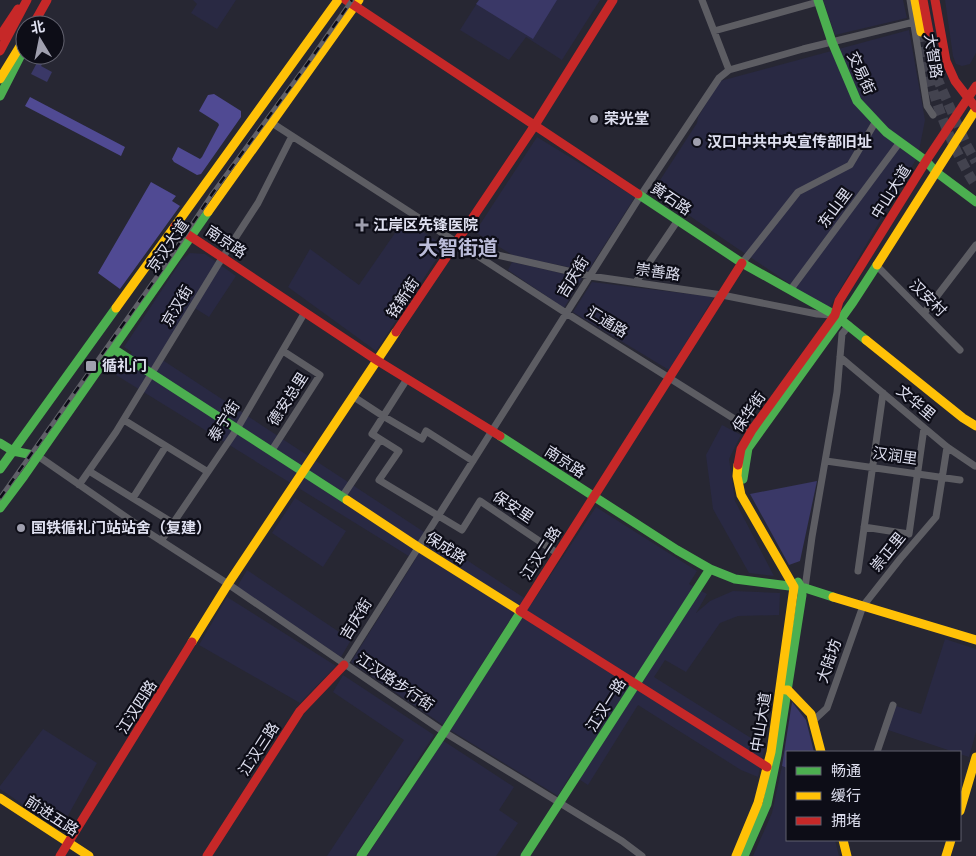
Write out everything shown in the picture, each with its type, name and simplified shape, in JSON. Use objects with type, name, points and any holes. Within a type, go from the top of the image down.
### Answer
[{"type":"street","points":[[0,36],[25,0]]},
{"type":"street","points":[[0,50],[25,0]]},
{"type":"street","points":[[40,15],[48,0]]},
{"type":"street","name":"京汉大道","points":[[0,469],[338,0]]},
{"type":"street","name":"黄石路","points":[[346,0],[357,3],[742,263],[850,325],[963,418],[976,426]]},
{"type":"street","name":"铭新街","points":[[228,584],[535,125],[613,0]]},
{"type":"street","points":[[702,0],[729,70],[914,22]]},
{"type":"street","name":"大智路","points":[[910,0],[927,106],[933,115]]},
{"type":"street","name":"大智路","points":[[915,0],[925,32],[923,0]]},
{"type":"street","name":"大智路","points":[[935,0],[946,61],[955,81],[976,109]]},
{"type":"street","points":[[714,31],[818,1]]},
{"type":"street","name":"交易街","points":[[818,1],[832,42],[857,101],[886,132],[926,161],[936,172],[976,202]]},
{"type":"street","name":"京汉大道","points":[[0,508],[357,3]]},
{"type":"street","points":[[0,80],[15,55]]},
{"type":"street","points":[[0,96],[16,65]]},
{"type":"street","name":"吉庆街","points":[[344,665],[641,195],[719,78],[729,70]]},
{"type":"street","name":"中山大道","points":[[838,317],[839,301],[926,161],[976,86]]},
{"type":"street","name":"中山大道","points":[[838,317],[876,265],[976,109]]},
{"type":"street","points":[[742,263],[798,192],[850,165],[876,121]]},
{"type":"street","name":"汇通路","points":[[272,123],[566,314],[670,377],[752,430]]},
{"type":"street","name":"京汉街","points":[[79,485],[124,420],[258,203],[292,136]]},
{"type":"street","name":"东山里","points":[[791,290],[900,142]]},
{"type":"street","points":[[636,282],[678,220]]},
{"type":"street","name":"南京路","points":[[175,226],[378,361],[492,430],[676,550],[710,569],[735,578],[800,587],[976,640]]},
{"type":"street","points":[[924,314],[976,245]]},
{"type":"street","name":"崇善路","points":[[478,256],[493,254],[590,276],[722,295],[838,317]]},
{"type":"street","name":"江汉二路","points":[[361,856],[444,732],[742,263]]},
{"type":"street","name":"汉安村","points":[[876,265],[960,350]]},
{"type":"street","name":"泰宁街","points":[[161,541],[237,429],[305,312]]},
{"type":"street","name":"保华街","points":[[800,587],[741,495],[737,476],[738,459],[745,440],[752,430],[838,317]]},
{"type":"street","name":"保华街","points":[[800,587],[747,494],[742,476],[748,448],[838,317]]},
{"type":"street","name":"中山大道","points":[[744,856],[766,804],[800,587],[812,537],[837,392],[842,334],[850,325]]},
{"type":"street","name":"保成路","points":[[112,348],[272,450],[418,547],[767,767]]},
{"type":"street","name":"德安总里","points":[[272,450],[320,375],[283,351]]},
{"type":"street","name":"文华里","points":[[840,358],[947,447],[975,466]]},
{"type":"street","points":[[407,379],[372,434],[399,451],[379,480],[437,517]]},
{"type":"street","points":[[858,571],[884,393]]},
{"type":"street","points":[[354,397],[422,439],[426,431],[473,461]]},
{"type":"street","points":[[124,420],[208,472]]},
{"type":"street","points":[[864,527],[909,534],[924,428]]},
{"type":"street","points":[[342,496],[380,440]]},
{"type":"street","points":[[0,442],[12,451],[38,456]]},
{"type":"street","points":[[134,498],[166,446]]},
{"type":"street","points":[[942,477],[947,447]]},
{"type":"street","name":"江汉路步行街","points":[[38,456],[444,732],[622,841],[642,856]]},
{"type":"street","name":"汉润里","points":[[826,461],[960,480]]},
{"type":"street","points":[[89,471],[174,523]]},
{"type":"street","name":"崇正里","points":[[863,606],[936,517],[942,477]]},
{"type":"street","name":"保安里","points":[[437,517],[462,530],[480,501],[557,553]]},
{"type":"street","name":"江汉一路","points":[[524,856],[710,569]]},
{"type":"street","name":"江汉四路","points":[[60,856],[228,584]]},
{"type":"street","name":"大陆坊","points":[[813,721],[827,708],[863,606]]},
{"type":"street","name":"江汉三路","points":[[207,856],[300,711],[344,665]]},
{"type":"street","points":[[784,691],[811,714],[821,751]]},
{"type":"street","name":"中山大道","points":[[736,856],[758,803],[784,691]]},
{"type":"street","points":[[877,751],[893,705]]},
{"type":"street","points":[[961,808],[976,757]]},
{"type":"street","name":"前进五路","points":[[0,798],[89,856]]},
{"type":"street","points":[[843,841],[847,856]]},
{"type":"street","points":[[946,856],[951,841]]},
{"type":"shaded area","points":[[193,0],[236,0],[217,29],[191,13],[197,4]]},
{"type":"shaded area","points":[[479,0],[600,0],[562,60],[526,37],[509,60],[460,30]]},
{"type":"shaded area","points":[[479,0],[557,0],[533,39],[476,4]]},
{"type":"shaded area","points":[[823,0],[903,0],[907,18],[835,35]]},
{"type":"shaded area","points":[[945,0],[976,0],[976,53],[970,64],[962,66],[956,64],[953,56]]},
{"type":"shaded area","points":[[909,30],[925,120],[918,156],[828,310],[653,191],[697,123],[698,117],[720,81]]},
{"type":"shaded area","points":[[36,65],[42,65],[52,72],[47,82],[31,74]]},
{"type":"shaded area","points":[[214,94],[241,111],[241,117],[201,174],[197,175],[172,159],[178,147],[200,159],[202,157],[219,125],[199,111],[208,95]]},
{"type":"shaded area","points":[[30,97],[125,147],[121,156],[25,106]]},
{"type":"shaded area","points":[[537,137],[635,197],[588,271],[514,256],[475,232]]},
{"type":"shaded area","points":[[151,182],[176,196],[172,201],[180,206],[120,289],[98,273]]},
{"type":"shaded area","points":[[404,220],[445,246],[376,351],[288,287],[310,249],[359,285]]},
{"type":"shaded area","points":[[190,253],[205,254],[236,276],[209,317],[193,307],[161,359],[532,603],[596,507],[697,571],[689,584],[707,594],[696,613],[710,601],[733,591],[780,593],[779,615],[738,616],[720,623],[686,672],[665,660],[654,677],[765,747],[758,777],[741,770],[638,705],[588,785],[571,774],[558,796],[450,730],[517,625],[510,620],[443,725],[351,662],[415,560],[116,375],[132,352],[124,347],[181,261]]},
{"type":"shaded area","points":[[512,262],[582,278],[564,308],[508,270]]},
{"type":"shaded area","points":[[592,282],[714,297],[669,370],[573,312]]},
{"type":"shaded area","points":[[722,425],[741,435],[729,459],[735,501],[774,576],[749,573],[713,509],[706,455]]},
{"type":"shaded area","points":[[817,481],[800,561],[789,565],[750,494]]},
{"type":"shaded area","points":[[295,498],[346,531],[323,567],[272,533]]},
{"type":"shaded area","points":[[247,570],[351,640],[341,657],[237,587]]},
{"type":"shaded area","points":[[227,597],[336,666],[300,703],[199,645]]},
{"type":"shaded area","points":[[945,639],[976,649],[976,732],[969,757],[961,754],[961,751],[951,751],[885,729],[893,705],[921,714]]},
{"type":"shaded area","points":[[343,675],[434,735],[355,856],[327,856],[404,740],[333,692]]},
{"type":"shaded area","points":[[792,702],[806,720],[814,751],[786,751],[786,768],[782,766]]},
{"type":"shaded area","points":[[43,729],[97,763],[60,830],[0,789],[0,786]]},
{"type":"shaded area","points":[[442,740],[514,787],[499,810],[518,823],[496,856],[367,856]]},
{"type":"shaded area","points":[[782,766],[786,768],[786,841],[835,841],[839,856],[753,856],[772,813]]},
{"type":"tunnel","points":[[921,32],[929,76],[936,101],[957,152],[976,186]]},
{"type":"tunnel","points":[[929,32],[937,78],[976,162]]},
{"type":"railway","points":[[0,498],[163,268],[212,194],[352,0]]},
{"type":"traffic: fast","points":[[818,0],[832,42],[857,101],[886,132],[926,161],[936,172],[976,202]]},
{"type":"traffic: fast","points":[[0,96],[16,65]]},
{"type":"traffic: fast","points":[[638,194],[742,263],[835,315],[866,340]]},
{"type":"traffic: fast","points":[[0,508],[208,212]]},
{"type":"traffic: fast","points":[[743,479],[748,448],[853,302],[877,265]]},
{"type":"traffic: fast","points":[[0,469],[116,308]]},
{"type":"traffic: fast","points":[[112,348],[347,500]]},
{"type":"traffic: fast","points":[[500,436],[677,550],[710,569],[735,579],[805,588],[833,597]]},
{"type":"traffic: fast","points":[[0,443],[13,451],[38,456]]},
{"type":"traffic: fast","points":[[525,856],[710,569]]},
{"type":"traffic: fast","points":[[744,856],[767,804],[777,755],[802,595],[798,582]]},
{"type":"traffic: fast","points":[[361,856],[444,732],[522,610]]},
{"type":"traffic: slow","points":[[116,308],[338,0]]},
{"type":"traffic: slow","points":[[208,212],[359,0]]},
{"type":"traffic: slow","points":[[915,0],[921,32]]},
{"type":"traffic: slow","points":[[0,79],[15,54]]},
{"type":"traffic: slow","points":[[877,265],[976,109]]},
{"type":"traffic: slow","points":[[192,642],[228,584],[396,332]]},
{"type":"traffic: slow","points":[[866,340],[963,418],[976,426]]},
{"type":"traffic: slow","points":[[736,856],[758,803],[771,752],[794,587],[741,495],[737,476],[738,465]]},
{"type":"traffic: slow","points":[[347,500],[520,611]]},
{"type":"traffic: slow","points":[[833,597],[976,640]]},
{"type":"traffic: slow","points":[[786,690],[811,714],[821,751]]},
{"type":"traffic: slow","points":[[961,808],[976,757]]},
{"type":"traffic: slow","points":[[0,798],[89,856]]},
{"type":"traffic: slow","points":[[843,841],[847,856]]},
{"type":"traffic: slow","points":[[946,856],[951,841]]},
{"type":"traffic: jam","points":[[0,51],[27,0]]},
{"type":"traffic: jam","points":[[39,15],[47,0]]},
{"type":"traffic: jam","points":[[346,0],[638,194]]},
{"type":"traffic: jam","points":[[396,332],[535,125],[613,0]]},
{"type":"traffic: jam","points":[[923,0],[929,32]]},
{"type":"traffic: jam","points":[[935,0],[946,61],[955,81],[976,108]]},
{"type":"traffic: jam","points":[[0,36],[18,9]]},
{"type":"traffic: jam","points":[[738,465],[741,449],[752,430],[835,315],[839,301],[926,161],[976,86]]},
{"type":"traffic: jam","points":[[175,226],[378,361],[500,436]]},
{"type":"traffic: jam","points":[[522,610],[742,263]]},
{"type":"traffic: jam","points":[[520,611],[767,767]]},
{"type":"traffic: jam","points":[[60,856],[192,642]]},
{"type":"traffic: jam","points":[[207,856],[300,711],[344,665]]},
{"type":"place","name":"荣光堂","points":[[594,119]]},
{"type":"place","name":"汉口中共中央宣传部旧址","points":[[697,142]]},
{"type":"place","name":"江岸区先锋医院","points":[[362,225]]},
{"type":"place","name":"循礼门","points":[[91,366]]},
{"type":"place","name":"国铁循礼门站站舍（复建）","points":[[21,528]]},
{"type":"district","name":"大智街道","points":[[458,248]]}]
